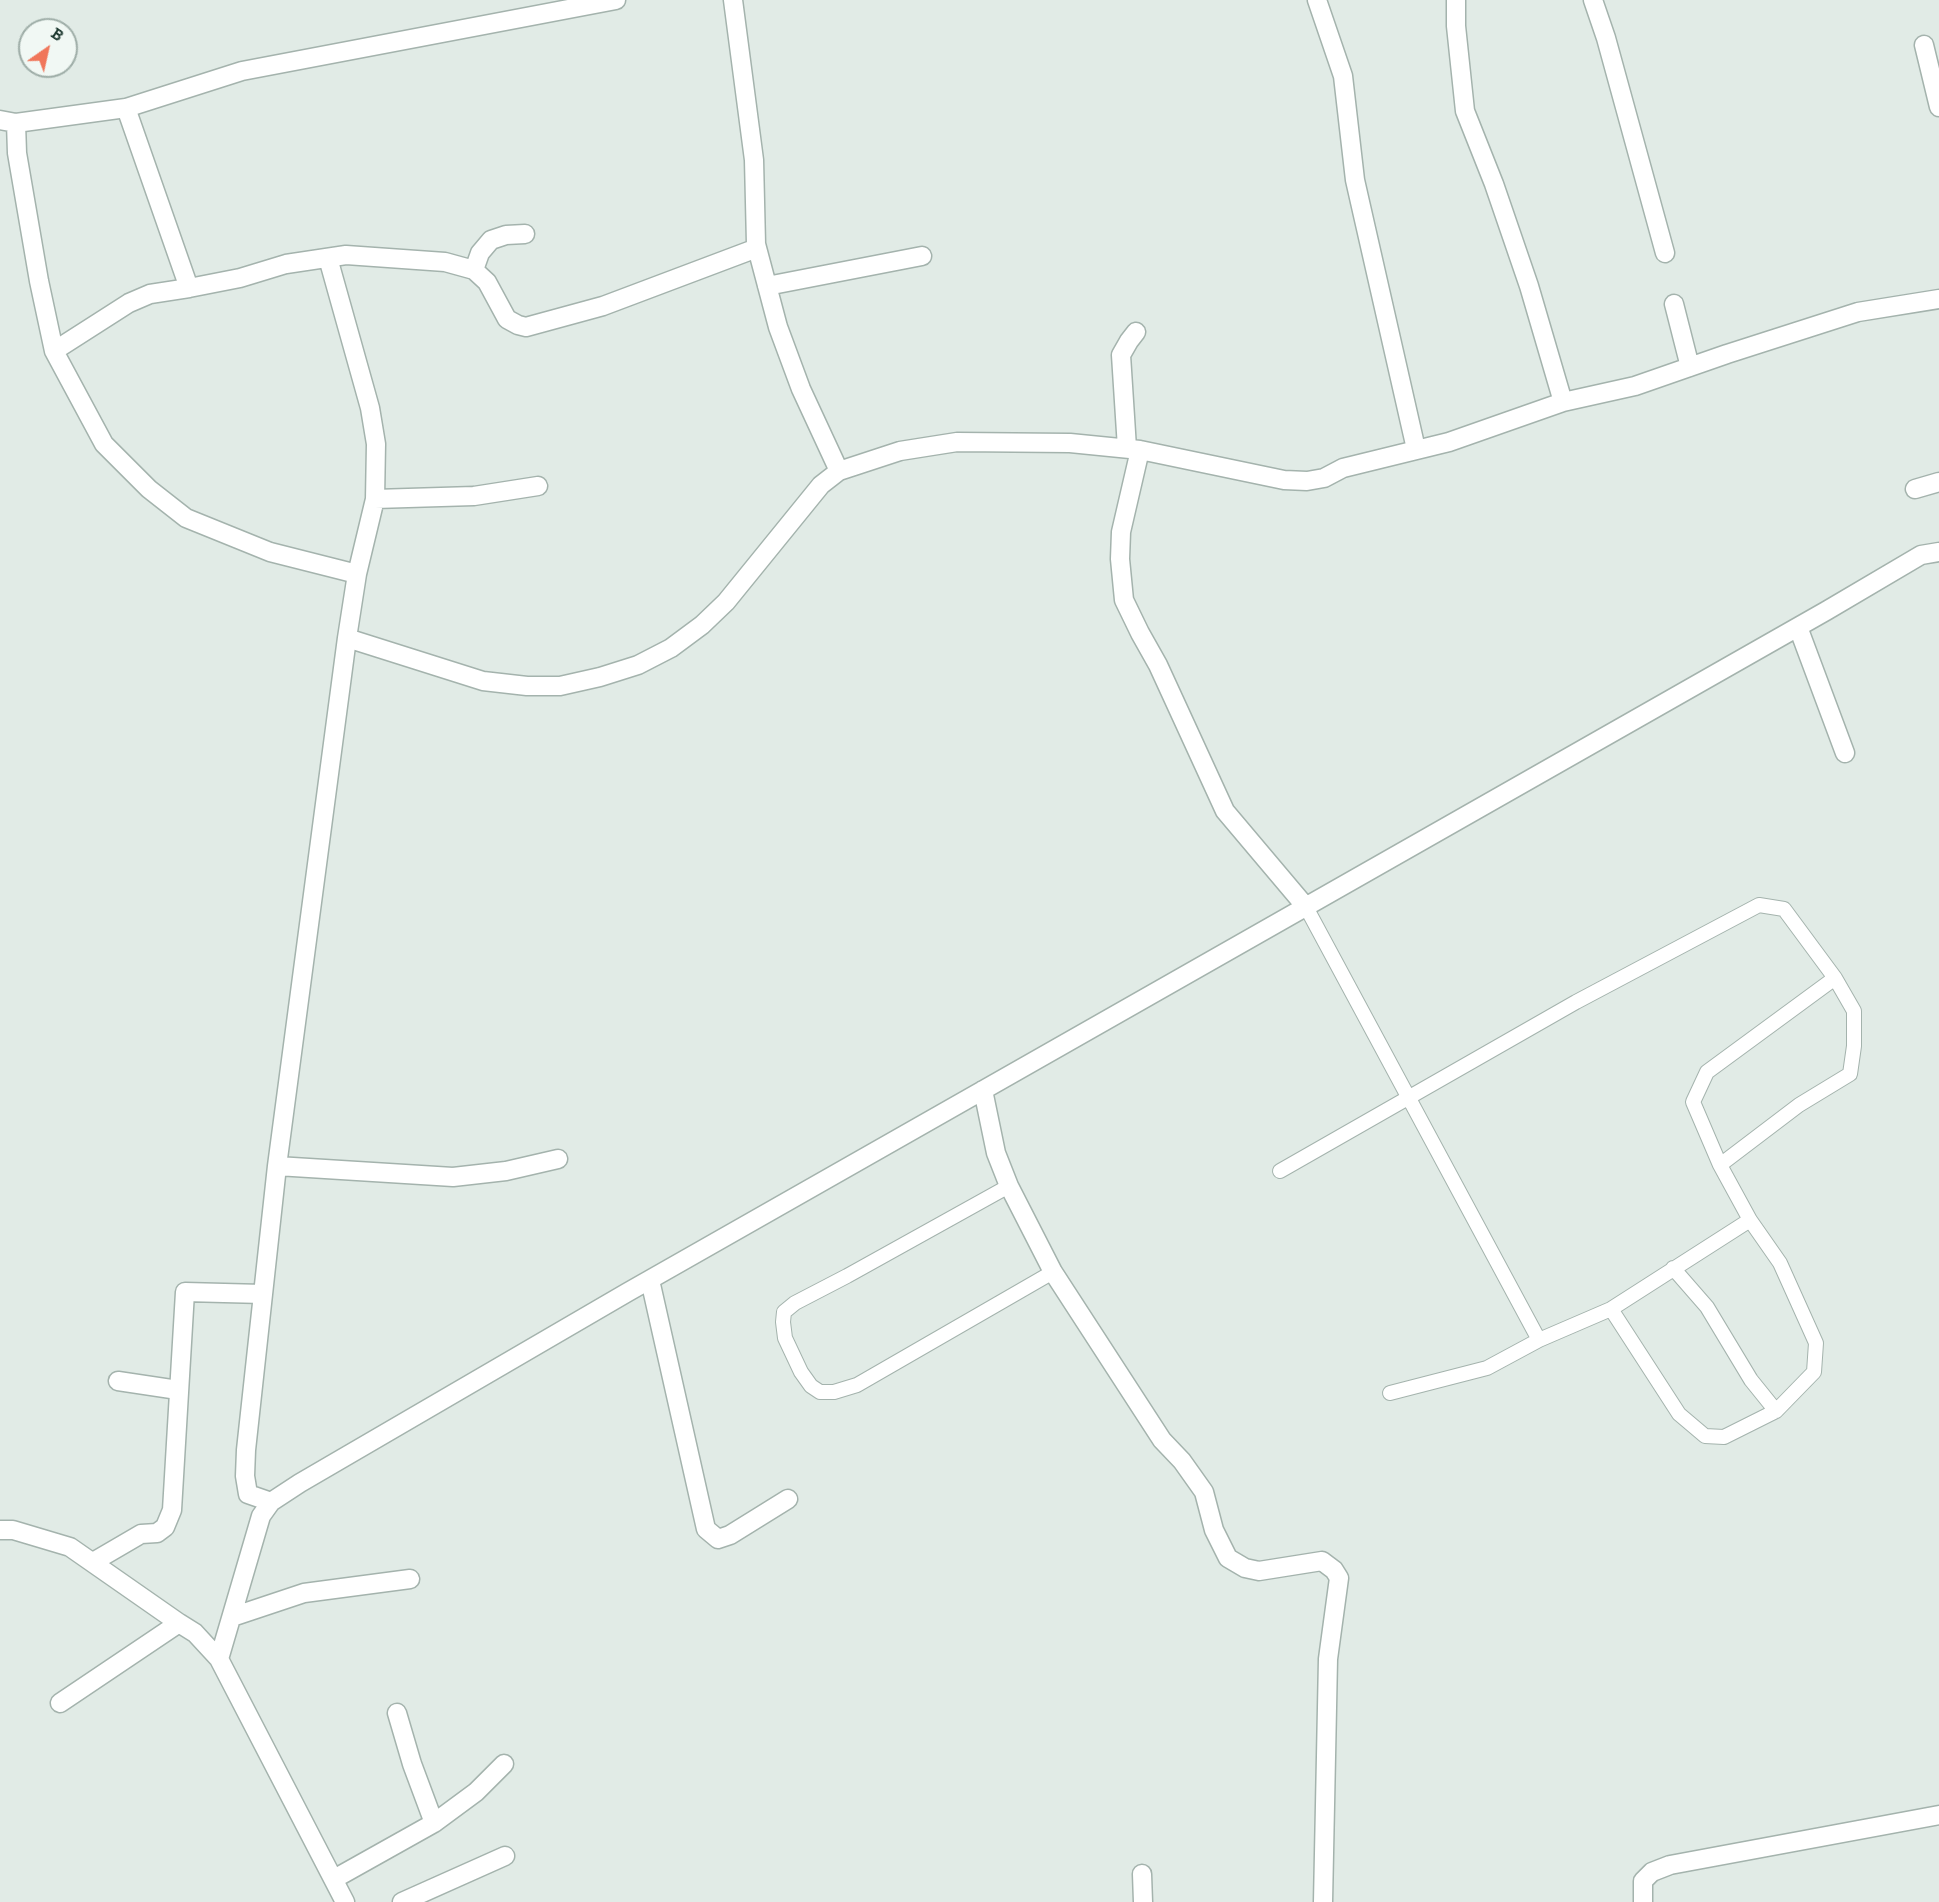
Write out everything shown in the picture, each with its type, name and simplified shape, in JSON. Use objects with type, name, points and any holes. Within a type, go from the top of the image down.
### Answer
[{"type":"street","points":[[357,574],[270,552],[186,518],[149,489],[104,444],[54,351],[39,281],[17,153],[8,122],[126,108],[242,71],[616,0]]},
{"type":"street","points":[[733,0],[754,160],[754,213],[757,248],[778,327],[801,389],[839,471]]},
{"type":"street","points":[[1317,0],[1343,76],[1354,180],[1416,449]]},
{"type":"street","points":[[1456,0],[1456,26],[1465,111],[1494,184],[1529,286],[1563,402]]},
{"type":"street","points":[[1593,0],[1606,39],[1665,253]]},
{"type":"street","points":[[1924,45],[1939,107]]},
{"type":"street","points":[[126,108],[189,288]]},
{"type":"street","points":[[474,270],[480,253],[491,240],[506,235],[525,234]]},
{"type":"street","points":[[54,351],[129,303],[150,294],[240,278],[286,264],[346,255],[446,262],[474,270],[487,282],[507,319],[526,327],[603,306],[757,248]]},
{"type":"street","points":[[767,286],[922,256]]},
{"type":"street","points":[[271,1503],[248,1494],[245,1476],[246,1450],[277,1166],[347,638],[357,574],[375,499],[376,444],[370,408],[328,258]]},
{"type":"street","points":[[347,638],[483,681],[527,686],[561,686],[638,666],[679,642],[702,626],[726,602],[821,485],[839,471],[900,451],[957,442],[1070,443],[1133,449],[1284,480],[1307,481],[1324,478],[1343,468],[1449,442],[1563,402],[1635,386],[1858,312],[1939,299]]},
{"type":"street","points":[[1674,304],[1690,367]]},
{"type":"street","points":[[1136,332],[1121,355],[1133,449],[1121,532],[1120,559],[1124,600],[1158,665],[1226,811],[1305,907]]},
{"type":"street","points":[[1915,489],[1939,482]]},
{"type":"street","points":[[375,499],[474,496],[538,486]]},
{"type":"street","points":[[219,1659],[261,1516],[271,1503],[300,1482],[1921,555],[1939,552]]},
{"type":"street","points":[[1798,627],[1845,753]]},
{"type":"street","points":[[983,1090],[996,1153],[1009,1186],[1053,1272],[1162,1440],[1182,1461],[1204,1492],[1214,1530],[1228,1558],[1245,1568],[1259,1571],[1322,1561],[1334,1570],[1339,1578],[1328,1659],[1323,1902]]},
{"type":"street","points":[[277,1166],[453,1177],[506,1171],[558,1159]]},
{"type":"street","points":[[650,1280],[706,1529],[718,1539],[788,1499]]},
{"type":"street","points":[[93,1562],[141,1534],[157,1533],[165,1527],[172,1510],[186,1292],[263,1294]]},
{"type":"street","points":[[117,1381],[178,1390]]},
{"type":"street","points":[[0,1530],[13,1530],[70,1547],[195,1633],[219,1659],[345,1902]]},
{"type":"street","points":[[232,1617],[304,1593],[410,1580]]},
{"type":"street","points":[[60,1704],[179,1623]]},
{"type":"street","points":[[397,1713],[412,1764],[434,1823]]},
{"type":"street","points":[[334,1879],[434,1823],[476,1792],[504,1764]]},
{"type":"street","points":[[1643,1902],[1642,1881],[1652,1872],[1670,1865],[1939,1815]]},
{"type":"street","points":[[402,1902],[505,1856]]},
{"type":"street","points":[[1142,1874],[1143,1902]]},
{"type":"lane","points":[[1280,1172],[1576,1002],[1750,914],[1759,905],[1784,909],[1835,978],[1854,1011],[1854,1046],[1850,1074],[1799,1105],[1720,1165]]},
{"type":"lane","points":[[1305,907],[1539,1340]]},
{"type":"lane","points":[[1611,1309],[1679,1414],[1705,1436],[1724,1437],[1776,1412],[1814,1372],[1816,1343],[1780,1263],[1750,1220],[1720,1165],[1693,1102],[1707,1072],[1835,978]]},
{"type":"lane","points":[[1009,1186],[795,1303],[784,1312],[784,1338],[801,1372],[811,1386],[820,1392],[834,1392],[857,1384],[1053,1272]]},
{"type":"lane","points":[[1390,1393],[1488,1368],[1539,1340],[1611,1309],[1750,1220]]},
{"type":"lane","points":[[1673,1268],[1707,1307],[1751,1380],[1776,1412]]}]
